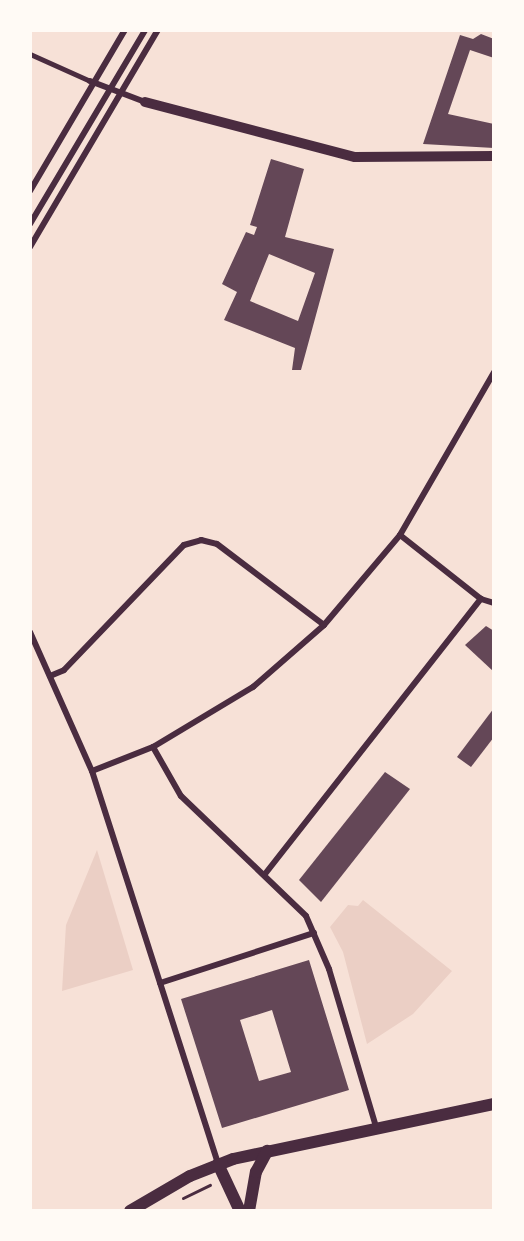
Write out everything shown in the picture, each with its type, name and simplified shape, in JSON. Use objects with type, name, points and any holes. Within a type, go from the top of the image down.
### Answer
[{"type":"main road","points":[[130,1211],[218,1164],[267,1151],[494,1104]]},
{"type":"main road","points":[[249,1211],[256,1172],[267,1151]]},
{"type":"main road","points":[[218,1164],[240,1211]]},
{"type":"street","points":[[30,191],[85,100],[92,82],[125,30]]},
{"type":"street","points":[[30,224],[146,30]]},
{"type":"street","points":[[30,247],[158,30]]},
{"type":"street","points":[[30,54],[120,95],[355,157],[494,156]]},
{"type":"street","points":[[92,771],[153,747],[253,687],[324,625],[400,535],[494,372]]},
{"type":"street","points":[[400,535],[481,599],[494,603]]},
{"type":"street","points":[[50,676],[64,670],[184,545],[201,540],[217,544],[324,625]]},
{"type":"street","points":[[266,874],[481,599]]},
{"type":"street","points":[[30,632],[92,771],[218,1164]]},
{"type":"street","points":[[153,747],[177,789],[266,874],[306,916],[314,933],[377,1130]]},
{"type":"street","points":[[160,983],[314,933]]},
{"type":"path","points":[[177,1201],[225,1178]]},
{"type":"shaded area","points":[[97,850],[133,970],[62,991],[66,925]]},
{"type":"shaded area","points":[[363,900],[452,971],[413,1014],[367,1044],[343,952],[330,927],[348,905],[358,906]]},
{"type":"building","points":[[481,34],[494,39],[494,58],[470,50],[448,114],[494,124],[494,148],[423,144],[460,35],[473,39]]},
{"type":"building","points":[[271,159],[304,169],[285,237],[334,249],[301,370],[292,370],[295,348],[224,320],[237,292],[222,284],[246,232],[254,235],[257,227],[250,225]],"holes":[[[269,254],[315,273],[298,321],[250,301]]]},
{"type":"building","points":[[486,626],[494,631],[494,672],[465,645]]},
{"type":"building","points":[[494,708],[494,737],[471,767],[457,757]]},
{"type":"building","points":[[385,772],[410,789],[321,902],[299,880]]},
{"type":"building","points":[[309,960],[349,1090],[222,1128],[181,999]],"holes":[[[272,1010],[291,1072],[259,1081],[240,1020]]]}]
